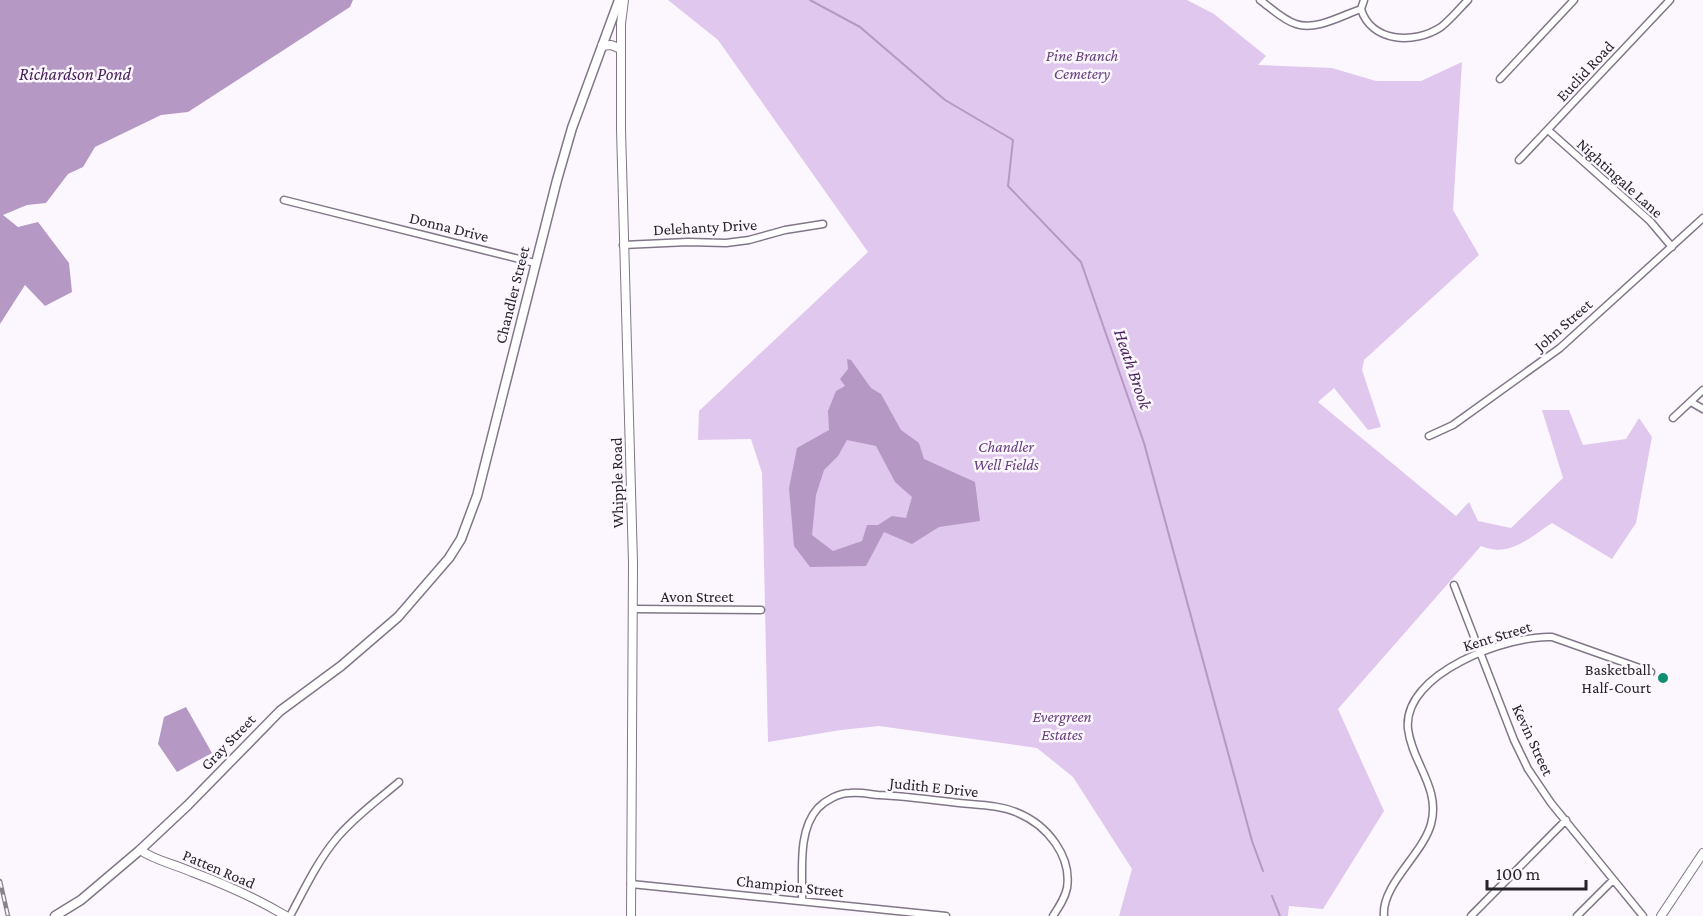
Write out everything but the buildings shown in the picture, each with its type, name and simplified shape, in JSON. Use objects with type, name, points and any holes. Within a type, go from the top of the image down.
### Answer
[{"type":"main road","name":"Chandler Street","points":[[423,590],[449,558],[468,522],[477,496],[535,263],[572,128],[619,0]]},
{"type":"main road","name":"Gray Street","points":[[55,916],[81,900],[140,850],[188,805],[279,711],[367,646],[423,590]]},
{"type":"street","name":"Whipple Road","points":[[624,0],[621,49],[623,245],[631,454],[633,609],[631,916]]},
{"type":"street","points":[[1261,0],[1293,23],[1302,26],[1320,24],[1361,9]]},
{"type":"street","points":[[1364,0],[1361,9],[1367,23],[1374,30],[1390,37],[1408,38],[1441,27],[1468,0]]},
{"type":"street","points":[[1500,79],[1574,0]]},
{"type":"street","name":"Euclid Road","points":[[1519,160],[1670,0]]},
{"type":"street","points":[[602,46],[611,45],[621,49]]},
{"type":"street","name":"Nightingale Lane","points":[[1548,130],[1650,221],[1672,247]]},
{"type":"street","name":"Donna Drive","points":[[284,200],[535,263]]},
{"type":"street","name":"John Street","points":[[1429,436],[1453,425],[1560,348],[1703,218]]},
{"type":"street","name":"Delehanty Drive","points":[[623,245],[749,240],[785,230],[823,224]]},
{"type":"street","points":[[1673,418],[1703,390]]},
{"type":"street","points":[[1691,402],[1703,409]]},
{"type":"street","name":"Kevin Street","points":[[1454,585],[1522,758],[1541,790],[1643,916]]},
{"type":"street","name":"Avon Street","points":[[633,609],[761,610]]},
{"type":"street","name":"Kent Street","points":[[1384,916],[1385,903],[1390,893],[1431,827],[1432,792],[1408,731],[1410,708],[1426,687],[1454,663],[1480,652],[1537,636],[1552,637],[1651,672]]},
{"type":"street","points":[[288,916],[334,841],[399,782]]},
{"type":"street","name":"Judith E Drive","points":[[802,901],[804,842],[809,822],[817,809],[825,802],[850,792],[1003,808],[1019,813],[1036,823],[1058,847],[1066,861],[1068,872],[1064,899],[1053,916]]},
{"type":"street","points":[[1471,916],[1566,820]]},
{"type":"street","name":"Patten Road","points":[[140,850],[288,916]]},
{"type":"street","points":[[1660,916],[1703,855]]},
{"type":"street","points":[[1577,916],[1613,880]]},
{"type":"street","name":"Champion Street","points":[[631,884],[802,901],[878,913],[946,916]]},
{"type":"green space","name":"Chandler Well Fields","points":[[668,0],[1187,0],[1214,14],[1266,56],[1258,65],[1332,68],[1376,81],[1421,81],[1462,62],[1453,210],[1479,255],[1364,360],[1362,370],[1381,427],[1368,430],[1334,388],[1318,402],[1456,516],[1469,502],[1478,521],[1511,528],[1563,478],[1542,410],[1569,410],[1583,445],[1626,439],[1639,418],[1652,437],[1636,523],[1612,559],[1552,523],[1527,540],[1510,548],[1501,550],[1481,546],[1338,709],[1384,811],[1323,909],[1289,906],[1288,916],[1119,916],[1132,869],[1073,777],[1037,748],[879,726],[768,742],[762,473],[751,439],[698,440],[699,411],[868,252],[718,40]]},
{"type":"water","name":"Richardson Pond","points":[[0,0],[353,0],[350,7],[188,112],[161,115],[95,147],[83,167],[68,174],[46,203],[27,205],[3,215],[18,227],[38,222],[69,263],[72,292],[45,306],[25,285],[0,324]]},
{"type":"water","points":[[847,359],[851,360],[871,388],[881,394],[901,430],[919,443],[924,459],[975,482],[980,521],[939,527],[912,544],[884,532],[866,566],[810,567],[794,546],[789,488],[797,448],[829,430],[828,411],[836,391],[845,386],[840,379],[848,369]],"holes":[[[847,440],[876,446],[895,482],[912,497],[906,518],[892,516],[878,525],[867,525],[862,541],[833,551],[812,535],[816,495],[824,470],[838,456]]]},
{"type":"water","points":[[186,707],[212,753],[177,772],[158,744],[164,717]]},
{"type":"waterway","name":"Heath Brook","points":[[810,0],[860,27],[945,100],[1013,140],[1008,186],[1081,262],[1144,443],[1252,841],[1263,871]]},
{"type":"waterway","name":"Heath Brook","points":[[1272,896],[1280,916]]},
{"type":"railway","points":[[0,881],[8,916]]},
{"type":"place","name":"Basketball Half-Court","points":[[1663,678]]},
{"type":"park label","name":"Pine Branch Cemetery","points":[[1082,64]]},
{"type":"park label","name":"Evergreen Estates","points":[[1062,725]]}]
